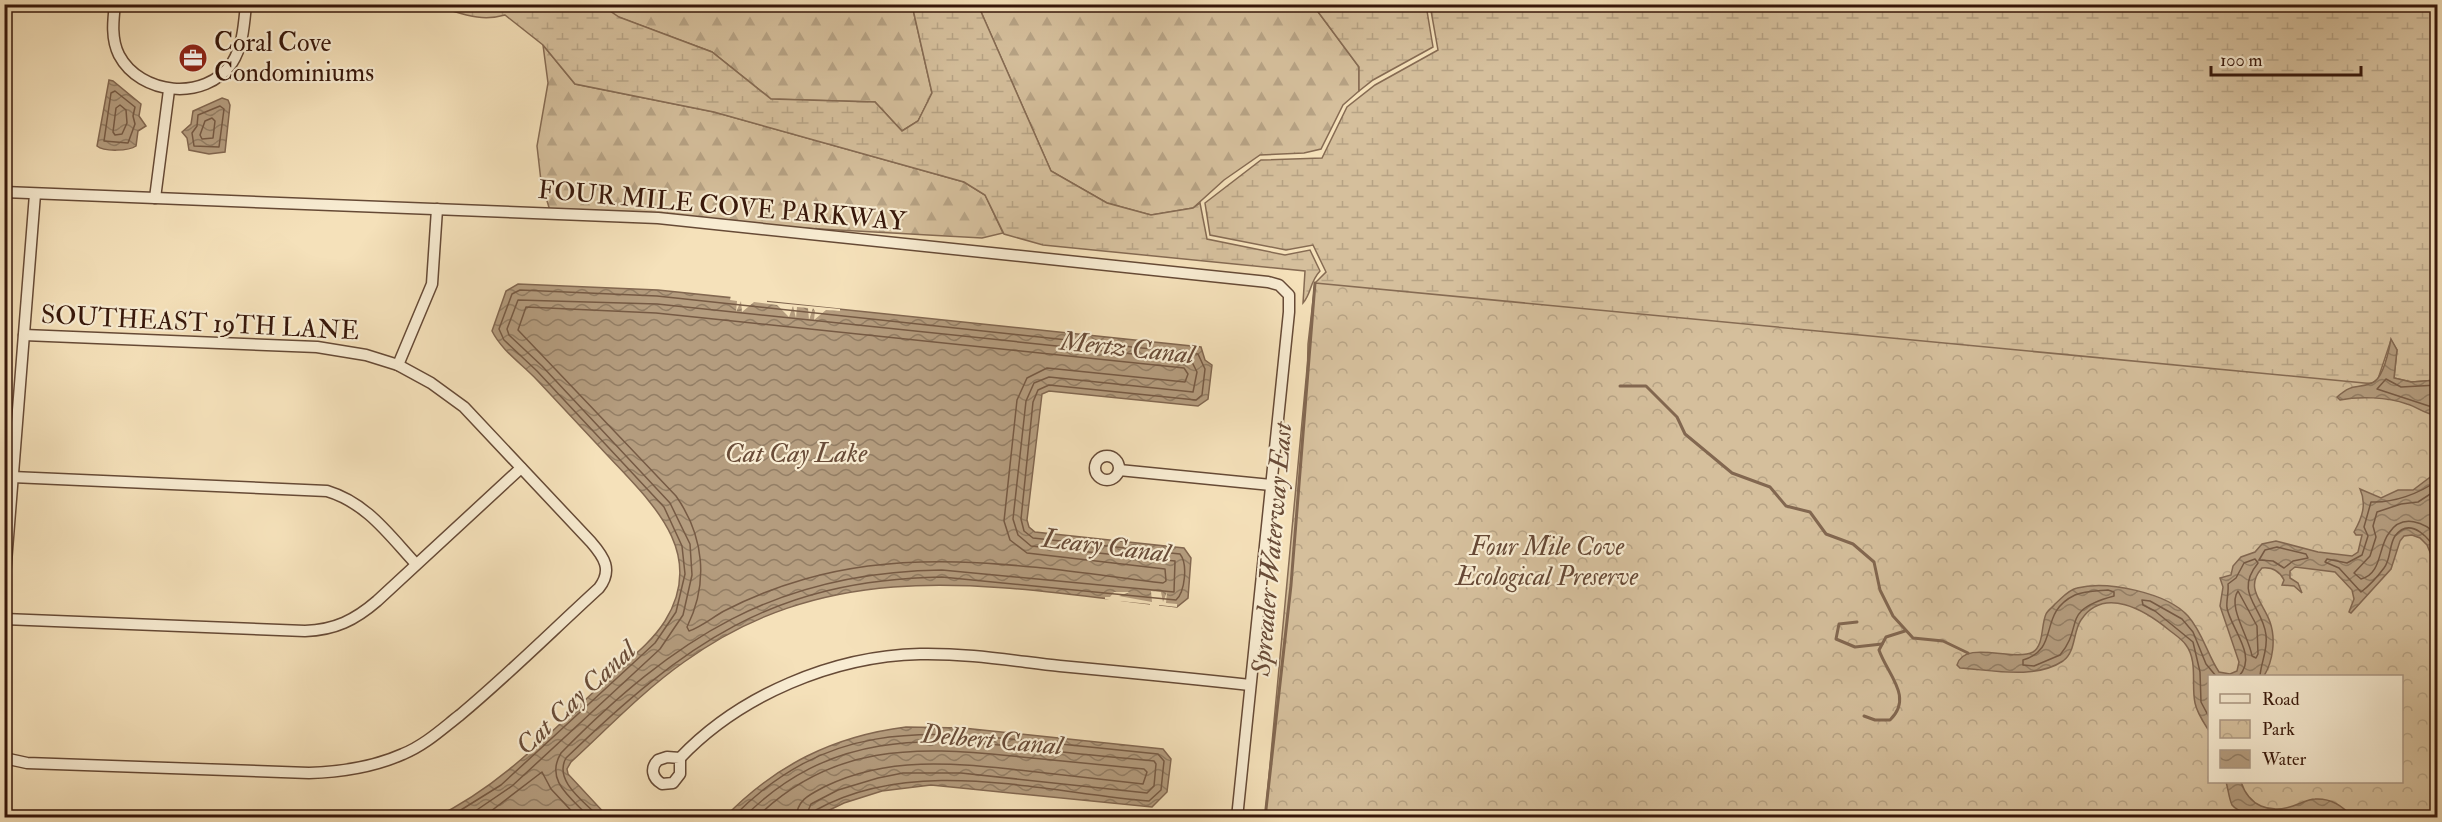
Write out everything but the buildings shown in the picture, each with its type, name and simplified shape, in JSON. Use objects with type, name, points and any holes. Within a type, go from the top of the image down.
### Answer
[{"type":"street","points":[[115,4],[113,35],[118,54],[124,63],[140,77],[169,90],[202,84],[226,69],[240,44],[246,4]]},
{"type":"street","points":[[155,198],[169,90]]},
{"type":"street","name":"FOUR MILE COVE PARKWAY","points":[[7,192],[675,219],[1268,282],[1282,288],[1288,295],[1290,306],[1271,485]]},
{"type":"street","points":[[4,588],[35,194]]},
{"type":"street","points":[[398,365],[432,284],[437,209]]},
{"type":"street","name":"SOUTHEAST 19TH LANE","points":[[4,758],[27,763],[309,773],[340,771],[380,762],[405,753],[425,742],[474,703],[599,588],[607,571],[605,561],[597,549],[451,395],[398,365],[352,352],[312,347],[24,335]]},
{"type":"street","points":[[4,619],[324,630],[358,617],[521,468]]},
{"type":"street","points":[[1119,470],[1271,485],[1237,818]]},
{"type":"street","points":[[12,477],[327,491],[346,498],[368,512],[416,564]]},
{"type":"street","points":[[680,758],[724,721],[780,688],[838,667],[886,657],[922,654],[961,656],[1250,685]]},
{"type":"green space","points":[[431,5],[601,5],[619,17],[712,52],[771,99],[875,102],[902,131],[918,121],[932,93],[912,5],[978,5],[1051,171],[1107,203],[1151,215],[1193,208],[1200,203],[1207,239],[1285,255],[1310,250],[1320,271],[1303,303],[1305,271],[1043,245],[1004,234],[985,195],[964,182],[714,112],[575,84],[543,45],[505,15],[476,17]]},
{"type":"green space","points":[[601,5],[912,5],[932,93],[918,121],[902,131],[875,102],[771,99],[712,52],[618,17]]},
{"type":"green space","points":[[978,5],[1313,5],[1359,67],[1359,91],[1343,105],[1321,149],[1304,153],[1260,155],[1224,180],[1193,208],[1151,215],[1107,203],[1051,171]]},
{"type":"green space","points":[[1313,5],[1426,5],[1433,47],[1373,80],[1359,91],[1359,67]]},
{"type":"green space","name":"Four Mile Cove Ecological Preserve","points":[[1430,5],[2437,5],[2437,380],[2412,382],[2394,378],[2397,350],[2391,340],[2378,379],[2372,383],[2349,386],[2207,645],[2208,783],[2211,783],[2233,806],[1307,390],[1308,344],[1315,283],[1326,272],[1313,245],[1286,250],[1210,235],[1205,203],[1261,160],[1322,158],[1347,107],[1375,85],[1438,50]]},
{"type":"green space","points":[[543,45],[575,84],[714,112],[964,182],[985,195],[1003,233],[982,238],[551,214],[541,181],[537,146],[548,83]]},
{"type":"green space","name":"Four Mile Cove Ecological Preserve","points":[[1315,283],[2437,390],[2437,817],[1265,818]]},
{"type":"water","points":[[109,80],[141,104],[139,116],[146,126],[138,131],[136,146],[133,148],[111,150],[97,146]]},
{"type":"water","points":[[222,98],[228,100],[230,105],[225,152],[209,154],[189,150],[187,138],[182,132],[191,124],[193,111]]},
{"type":"water","name":"Cat Cay Lake","points":[[518,284],[658,290],[1201,347],[1205,360],[1212,365],[1208,399],[1198,406],[1049,391],[1042,394],[1027,520],[1029,527],[1035,532],[1184,548],[1191,558],[1188,598],[1177,607],[1048,592],[923,585],[862,590],[802,603],[743,627],[684,662],[640,697],[571,762],[567,769],[568,774],[608,817],[434,818],[481,790],[524,757],[652,638],[665,621],[676,596],[680,573],[677,551],[657,511],[537,380],[507,351],[492,331],[506,291]]},
{"type":"water","points":[[2391,339],[2397,350],[2394,378],[2411,382],[2437,380],[2437,415],[2391,400],[2364,398],[2340,400],[2337,397],[2351,388],[2376,380],[2385,364]]},
{"type":"water","points":[[2437,472],[2437,569],[2427,545],[2420,538],[2412,535],[2404,536],[2400,541],[2391,569],[2351,613],[2349,612],[2354,599],[2352,590],[2335,572],[2295,567],[2290,571],[2290,578],[2298,583],[2302,593],[2294,586],[2282,585],[2284,580],[2275,570],[2262,568],[2257,575],[2255,589],[2272,629],[2273,650],[2270,664],[2264,675],[2208,675],[2208,729],[2196,707],[2192,658],[2186,645],[2160,623],[2137,609],[2125,605],[2101,604],[2090,610],[2078,625],[2067,657],[2052,667],[2013,672],[1960,668],[1957,665],[1961,657],[1969,653],[2014,655],[2033,652],[2041,640],[2044,619],[2049,610],[2071,590],[2104,586],[2136,590],[2178,608],[2188,616],[2197,629],[2219,672],[2230,674],[2237,671],[2239,662],[2220,606],[2223,587],[2220,578],[2231,575],[2233,566],[2241,557],[2255,552],[2262,544],[2276,541],[2318,552],[2352,556],[2358,552],[2362,535],[2356,535],[2354,532],[2363,511],[2360,489],[2381,498],[2398,490],[2413,490]]},
{"type":"water","name":"Delbert Canal","points":[[906,727],[963,728],[1163,749],[1171,759],[1167,792],[1152,807],[931,785],[882,791],[844,803],[815,817],[724,818],[764,783],[807,756],[854,738]]},
{"type":"water","points":[[2226,783],[2242,783],[2249,797],[2261,806],[2276,809],[2321,799],[2345,809],[2352,817],[2335,817],[2324,811],[2275,816],[2249,814],[2232,805]]},
{"type":"pier","points":[[731,295],[767,299],[767,302],[840,309],[840,311],[826,310],[814,320],[813,308],[809,320],[808,308],[797,307],[796,318],[793,306],[789,317],[777,305],[754,302],[742,312],[741,301],[736,312],[737,301],[730,300]]},
{"type":"pier","points":[[1151,591],[1161,592],[1163,602],[1167,592],[1166,603],[1177,604],[1177,607],[1159,605],[1159,608],[1150,607],[1150,604],[1119,601],[1118,604],[1109,603],[1109,600],[1105,599],[1114,592],[1130,592],[1119,596],[1152,602]]},
{"type":"waterway","name":"Spreader Waterway East","points":[[1265,818],[1291,585],[1315,283]]},
{"type":"waterway","points":[[1620,386],[1646,386],[1677,417],[1685,434],[1732,473],[1770,487],[1786,506],[1810,512],[1826,534],[1853,544],[1874,562],[1880,590],[1893,616],[1913,638],[1943,641],[1968,653]]},
{"type":"waterway","points":[[1857,622],[1839,624],[1836,639],[1855,647],[1882,644]]},
{"type":"waterway","points":[[1864,716],[1875,720],[1890,720],[1897,711],[1900,703],[1899,694],[1879,650],[1886,637],[1905,631]]},
{"type":"place","name":"Coral Cove Condominiums","points":[[193,58]]},
{"type":"water label","name":"Mertz Canal","points":[[1127,348]]},
{"type":"water label","name":"Leary Canal","points":[[1106,546]]},
{"type":"water label","name":"Cat Cay Canal","points":[[576,698]]}]
